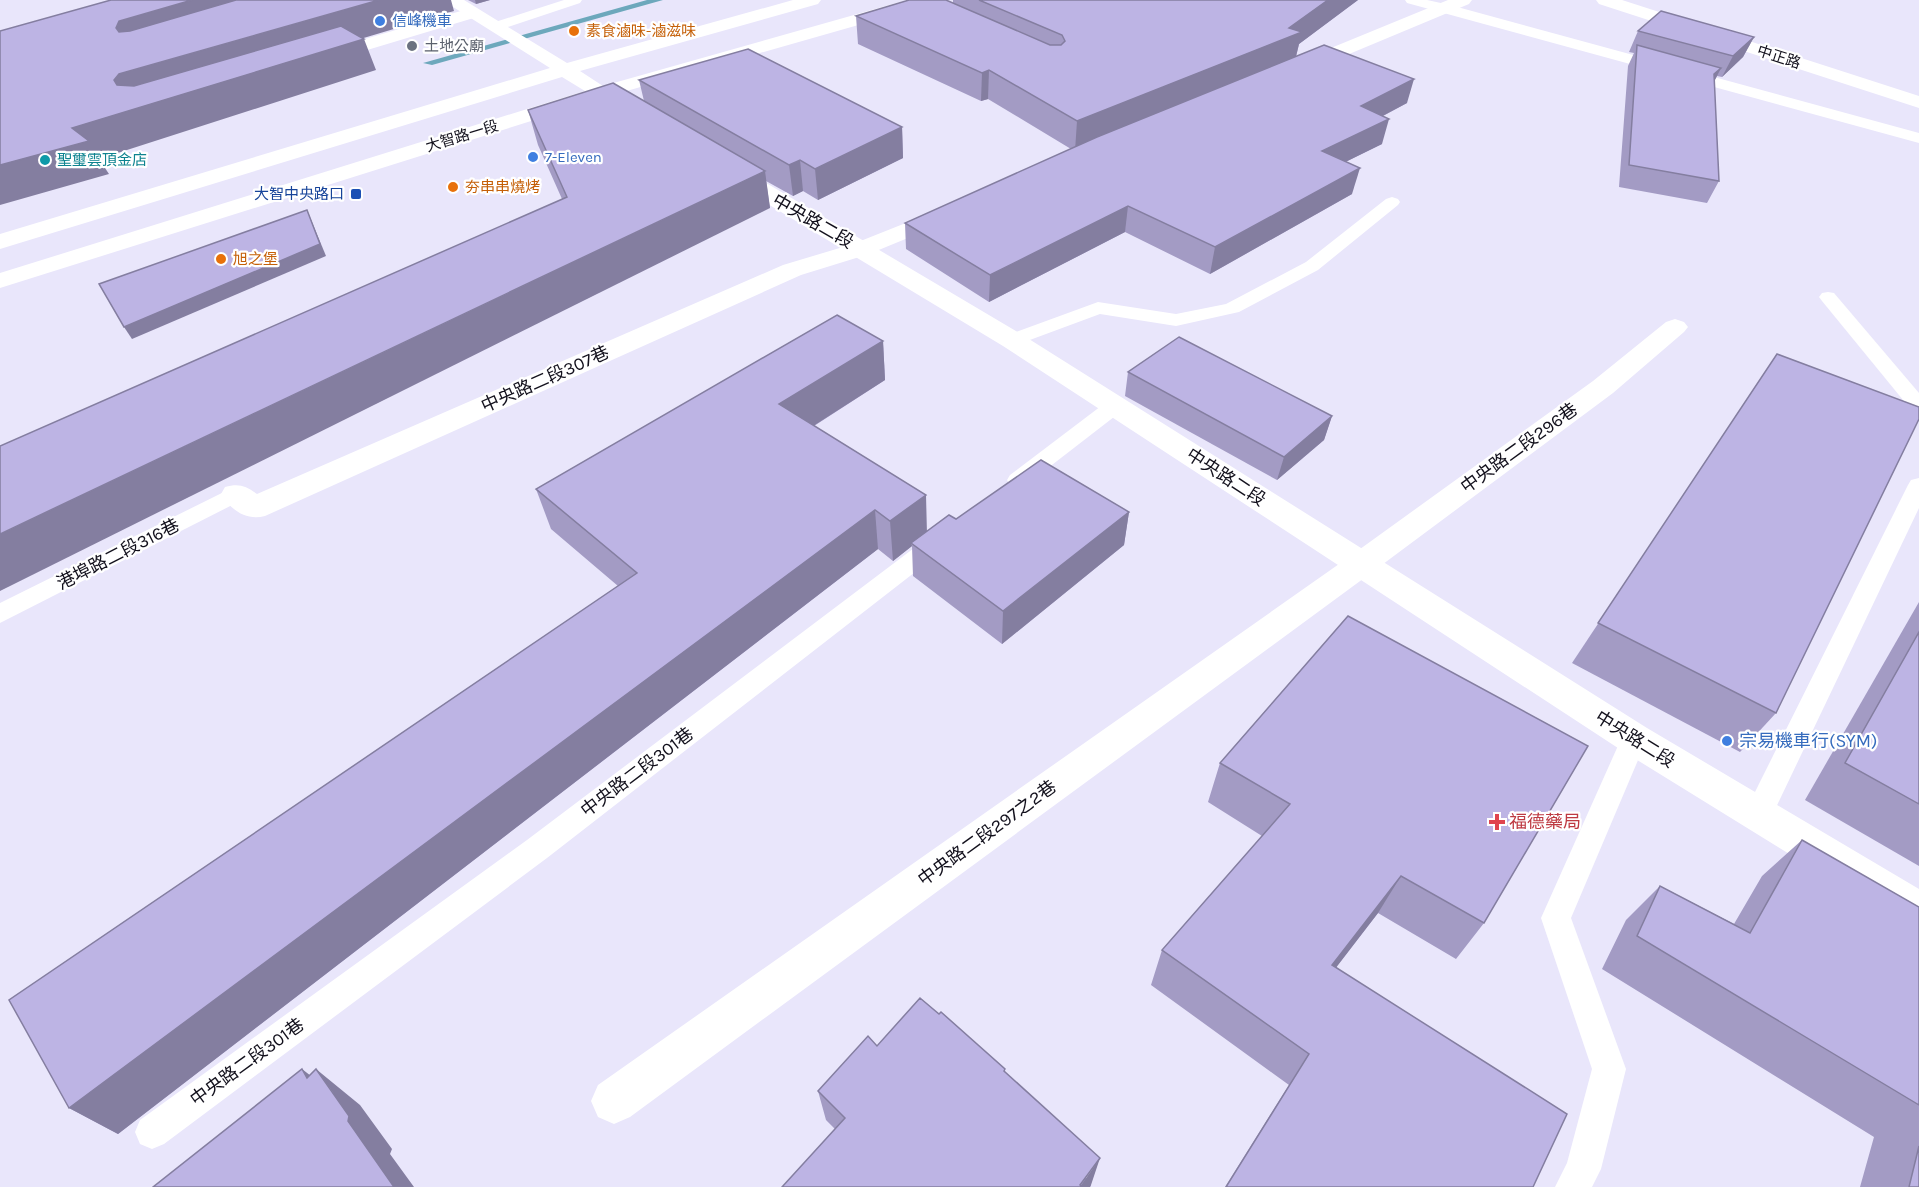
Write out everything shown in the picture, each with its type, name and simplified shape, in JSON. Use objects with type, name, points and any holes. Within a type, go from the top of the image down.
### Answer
[{"type":"street","points":[[451,0],[648,123]]},
{"type":"street","name":"大智路一段","points":[[0,242],[564,70],[812,0]]},
{"type":"street","name":"中正路","points":[[1605,0],[1919,102]]},
{"type":"street","points":[[1281,76],[1455,4]]},
{"type":"street","name":"大智路一段","points":[[0,281],[599,93],[924,6]]},
{"type":"street","points":[[302,64],[471,13]]},
{"type":"street","name":"中央路二段","points":[[707,158],[1012,340],[1634,739],[1919,911]]},
{"type":"street","points":[[861,249],[960,208]]},
{"type":"street","name":"中央路二段307巷","points":[[236,495],[254,508],[792,270],[861,249]]},
{"type":"street","name":"中央路二段296巷","points":[[1360,565],[1604,387],[1675,327]]},
{"type":"street","name":"中央路二段297之2巷","points":[[614,1101],[1360,565]]},
{"type":"lane","points":[[496,26],[545,8],[576,0]]},
{"type":"lane","points":[[1411,0],[1455,4],[1919,138]]},
{"type":"lane","points":[[1012,340],[1098,308],[1176,320],[1232,308],[1312,266],[1392,202]]},
{"type":"lane","points":[[1828,297],[1919,406]]},
{"type":"lane","points":[[1002,493],[1116,405]]},
{"type":"lane","points":[[1759,813],[1919,485]]},
{"type":"lane","name":"港埠路二段316巷","points":[[0,614],[236,495]]},
{"type":"lane","name":"中央路二段301巷","points":[[152,1132],[537,849],[955,529]]},
{"type":"lane","points":[[1573,1187],[1583,1169],[1609,1068],[1557,918],[1634,739]]},
{"type":"building","points":[[111,0],[192,0],[119,21],[116,28],[119,32],[130,31],[236,0],[379,0],[119,74],[114,80],[117,85],[134,86],[341,26],[364,39],[72,128],[89,141],[0,165],[0,31]]},
{"type":"building","points":[[909,0],[946,0],[1050,45],[1061,45],[1065,41],[1062,35],[979,0],[1328,0],[1289,28],[1302,32],[1077,121],[989,70],[982,73],[856,16]]},
{"type":"building","points":[[1661,11],[1754,37],[1733,56],[1638,31]]},
{"type":"building","points":[[1324,45],[1414,79],[1361,106],[1389,119],[1322,151],[1360,168],[1215,247],[1128,206],[990,275],[905,223],[1097,137]]},
{"type":"building","points":[[1637,45],[1721,68],[1714,74],[1719,181],[1629,165]]},
{"type":"building","points":[[748,49],[902,127],[815,169],[800,160],[789,165],[639,80]]},
{"type":"building","points":[[613,83],[765,171],[0,534],[0,446],[567,197],[528,110]]},
{"type":"building","points":[[307,210],[320,244],[124,327],[99,284]]},
{"type":"building","points":[[837,315],[883,341],[779,404],[926,495],[890,521],[875,510],[69,1108],[9,1000],[637,573],[536,489]]},
{"type":"building","points":[[1179,337],[1332,416],[1284,457],[1128,372]]},
{"type":"building","points":[[1777,354],[1919,407],[1919,419],[1776,713],[1598,623]]},
{"type":"building","points":[[1041,460],[1129,512],[1003,611],[911,543],[949,515],[956,519]]},
{"type":"building","points":[[1348,616],[1588,746],[1484,923],[1401,876],[1332,965],[1567,1114],[1533,1187],[1226,1187],[1309,1054],[1162,950],[1290,804],[1220,763]]},
{"type":"building","points":[[1919,632],[1919,804],[1845,763]]},
{"type":"building","points":[[1802,840],[1919,907],[1919,1105],[1637,936],[1660,886],[1750,933]]},
{"type":"building","points":[[920,998],[939,1014],[941,1012],[1100,1158],[1080,1185],[1082,1187],[782,1187],[845,1118],[818,1091],[868,1036],[877,1046]]},
{"type":"building","points":[[302,1069],[307,1078],[316,1069],[349,1116],[348,1121],[394,1187],[153,1187]]},
{"type":"building","points":[[1919,1146],[1919,1187],[1909,1187]]},
{"type":"waterway","points":[[428,63],[658,0]]},
{"type":"place","name":"信峰機車","points":[[380,21]]},
{"type":"place","name":"素食滷味-滷滋味","points":[[574,31]]},
{"type":"place","name":"土地公廟","points":[[412,46]]},
{"type":"place","name":"7-Eleven","points":[[533,157]]},
{"type":"place","name":"聖璽雲頂金店","points":[[45,160]]},
{"type":"place","name":"夯串串燒烤","points":[[453,187]]},
{"type":"place","name":"大智中央路口","points":[[356,194]]},
{"type":"place","name":"旭之堡","points":[[221,259]]},
{"type":"place","name":"宗易機車行(SYM)","points":[[1727,741]]},
{"type":"place","name":"福德藥局","points":[[1497,822]]}]
